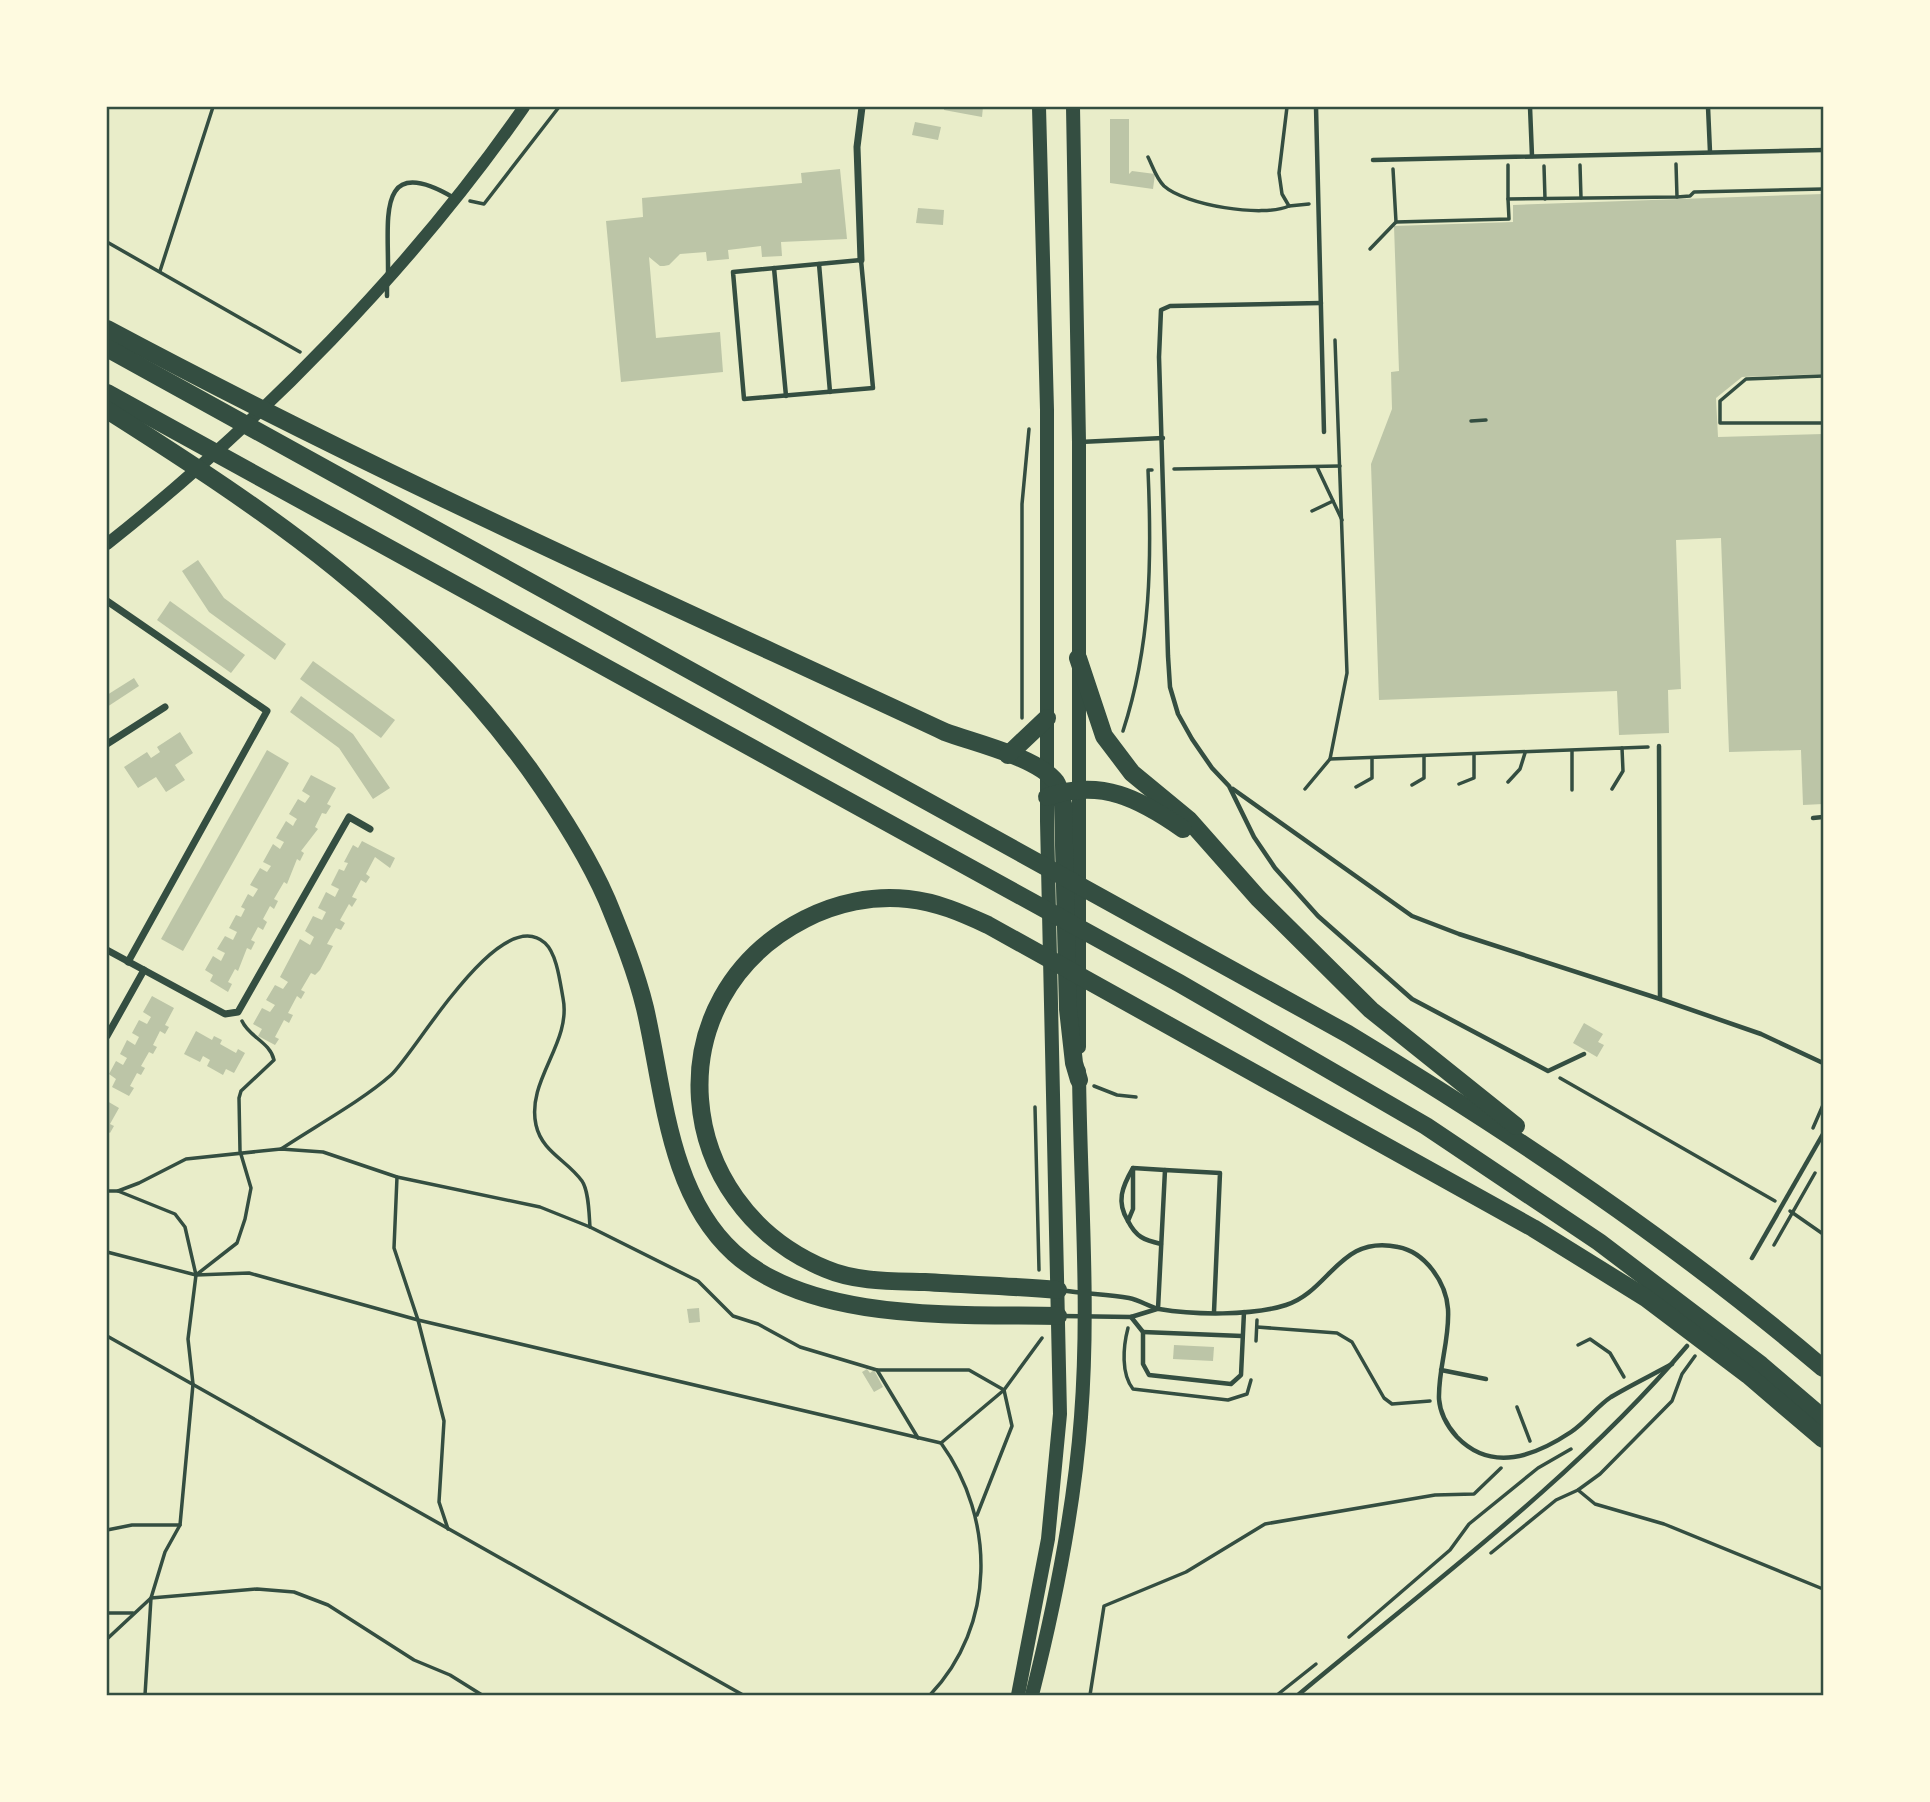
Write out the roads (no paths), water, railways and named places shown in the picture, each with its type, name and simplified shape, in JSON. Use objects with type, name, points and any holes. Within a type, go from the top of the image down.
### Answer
[{"type":"highway","points":[[107,329],[217,388],[462,507],[945,732],[1028,762],[1047,775],[1062,793],[1071,833],[1066,1008],[1079,1080]]},
{"type":"highway","points":[[107,348],[1326,1021],[1452,1097],[1634,1219]]},
{"type":"highway","points":[[107,393],[1179,984],[1426,1126],[1599,1242],[1761,1365],[1823,1418]]},
{"type":"highway","points":[[107,410],[232,490],[323,556],[391,612],[450,671],[498,727],[580,846],[606,897],[643,1003],[676,1155],[692,1199],[733,1253],[764,1276],[807,1295],[838,1304],[873,1309],[1058,1316]]},
{"type":"highway","points":[[1078,659],[1095,718],[1114,753],[1132,773],[1189,820],[1212,849],[1371,1010],[1766,1320],[1823,1368]]},
{"type":"highway","points":[[1008,755],[1048,718]]},
{"type":"highway","points":[[1062,793],[1116,793],[1147,803],[1212,849]]},
{"type":"highway","points":[[1058,1290],[870,1280],[829,1271],[790,1252],[757,1226],[730,1193],[711,1155],[701,1113],[700,1071],[709,1029],[722,1000],[753,956],[785,929],[814,915],[865,900],[907,899],[959,911],[1380,1141],[1533,1228],[1646,1298],[1748,1376],[1823,1439]]},
{"type":"main road","points":[[1039,107],[1047,410],[1047,775]]},
{"type":"main road","points":[[1018,1695],[1034,1626],[1056,1474],[1060,1413],[1058,1290],[1066,1008],[1047,821],[1062,793],[1078,659],[1079,442],[1073,107]]},
{"type":"main road","points":[[1032,1695],[1058,1586],[1075,1477],[1081,1417],[1084,1294],[1079,1080]]},
{"type":"street","points":[[107,544],[154,507],[295,375],[360,309],[455,198],[524,107]]},
{"type":"street","points":[[862,107],[857,147],[862,260]]},
{"type":"street","points":[[107,601],[267,711],[128,961]]},
{"type":"street","points":[[107,744],[165,707]]},
{"type":"street","points":[[107,950],[225,1014],[238,1012],[349,817],[370,829]]},
{"type":"street","points":[[107,1036],[144,970]]},
{"type":"lane","points":[[1316,107],[1324,432]]},
{"type":"lane","points":[[1530,107],[1532,156]]},
{"type":"lane","points":[[1708,107],[1710,152]]},
{"type":"lane","points":[[1373,160],[1823,150]]},
{"type":"lane","points":[[387,296],[390,204],[396,189],[403,183],[416,180],[430,183],[455,198]]},
{"type":"lane","points":[[862,260],[873,388],[744,400],[733,272],[862,260]]},
{"type":"lane","points":[[819,264],[830,392]]},
{"type":"lane","points":[[774,268],[786,396]]},
{"type":"lane","points":[[1321,303],[1170,306],[1161,310],[1159,331],[1171,687],[1178,714],[1192,738],[1212,768],[1230,786],[1306,843],[1412,916],[1459,934],[1660,999],[1806,1054],[1823,1063]]},
{"type":"lane","points":[[1079,442],[1163,438]]},
{"type":"lane","points":[[1659,746],[1660,999]]},
{"type":"lane","points":[[1230,786],[1254,837],[1275,868],[1318,916],[1412,999],[1548,1071],[1584,1054]]},
{"type":"lane","points":[[1813,818],[1823,817]]},
{"type":"lane","points":[[1752,1258],[1784,1206],[1823,1133]]},
{"type":"lane","points":[[1133,1168],[1220,1172],[1214,1312]]},
{"type":"lane","points":[[1128,1221],[1133,1209],[1133,1168]]},
{"type":"lane","points":[[1133,1168],[1122,1186],[1121,1209],[1134,1232],[1143,1240],[1161,1244]]},
{"type":"lane","points":[[1158,1309],[1165,1170]]},
{"type":"lane","points":[[1058,1316],[1131,1317],[1158,1309],[1214,1312],[1271,1309],[1300,1299],[1352,1252],[1385,1245],[1400,1247],[1428,1264],[1444,1292],[1448,1310],[1439,1399],[1450,1429],[1466,1446],[1487,1456],[1510,1459],[1534,1453],[1575,1429],[1611,1397],[1672,1364]]},
{"type":"lane","points":[[1058,1290],[1132,1298],[1158,1309]]},
{"type":"lane","points":[[1131,1317],[1143,1332],[1143,1364],[1149,1375],[1227,1384],[1235,1382],[1241,1375],[1244,1312]]},
{"type":"lane","points":[[1143,1332],[1242,1336]]},
{"type":"lane","points":[[1298,1695],[1563,1474],[1641,1399],[1687,1346]]},
{"type":"lane","points":[[1441,1370],[1486,1379]]}]
